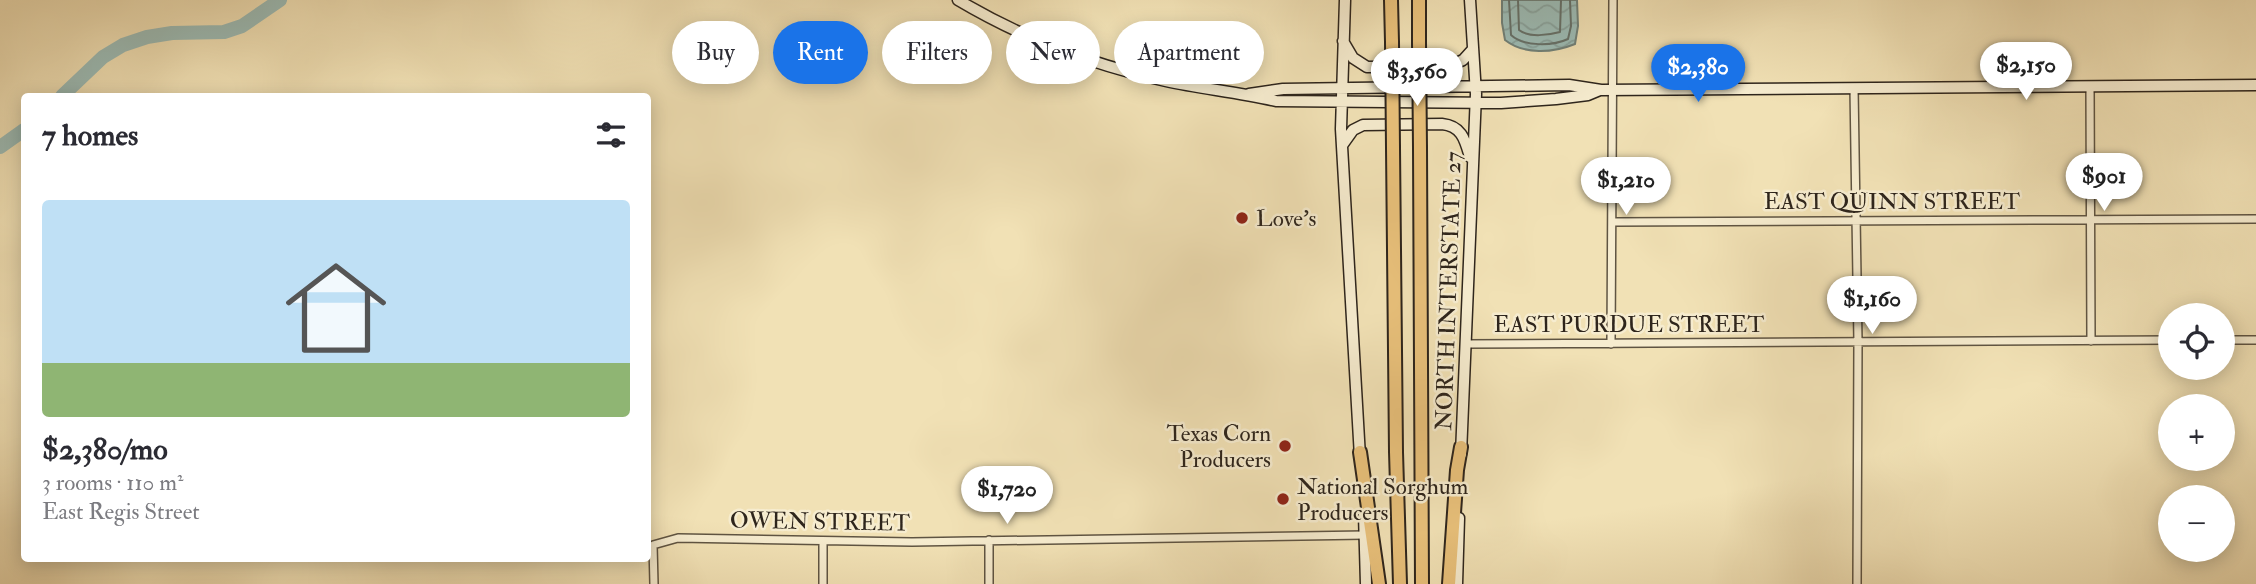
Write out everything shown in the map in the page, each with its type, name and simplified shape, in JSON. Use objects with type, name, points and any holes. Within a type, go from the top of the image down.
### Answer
[{"type":"highway","points":[[1391,0],[1400,584]]},
{"type":"highway","points":[[1419,0],[1422,584]]},
{"type":"highway","points":[[1448,584],[1461,447]]},
{"type":"highway","points":[[1360,452],[1379,584]]},
{"type":"main road","points":[[958,0],[1012,29],[1103,64],[1167,81],[1289,102],[1475,103],[1556,99],[1614,89],[2256,85]]},
{"type":"main road","points":[[1345,0],[1341,102],[1366,584]]},
{"type":"main road","name":"NORTH INTERSTATE 27","points":[[1457,584],[1475,103],[1470,0]]},
{"type":"main road","points":[[1343,41],[1353,58],[1367,68],[1450,66],[1464,60],[1473,49]]},
{"type":"main road","points":[[1249,94],[1283,89],[1475,86],[1569,85],[1601,90]]},
{"type":"main road","points":[[1343,144],[1353,130],[1367,124],[1451,125],[1463,135],[1473,164]]},
{"type":"street","points":[[1611,344],[1613,0]]},
{"type":"street","points":[[2090,86],[2091,341]]},
{"type":"street","points":[[1854,88],[1858,342],[1857,584]]},
{"type":"street","name":"EAST QUINN STREET","points":[[1612,222],[2256,219]]},
{"type":"street","name":"EAST PURDUE STREET","points":[[1466,344],[2158,340]]},
{"type":"street","points":[[2235,340],[2256,340]]},
{"type":"street","name":"OWEN STREET","points":[[654,584],[653,545],[678,538],[822,542],[1365,535]]},
{"type":"street","points":[[989,540],[989,584]]},
{"type":"street","points":[[822,542],[822,584]]},
{"type":"water","points":[[1502,0],[1577,0],[1578,26],[1575,44],[1539,51],[1513,45],[1505,40]]},
{"type":"waterway","points":[[65,93],[103,57],[123,45],[172,33],[224,32],[242,26],[280,0]]},
{"type":"waterway","points":[[0,147],[21,132]]},
{"type":"place","name":"Love's","points":[[1242,218]]},
{"type":"place","name":"Texas Corn Producers","points":[[1285,446]]},
{"type":"place","name":"National Sorghum Producers","points":[[1283,499]]}]
